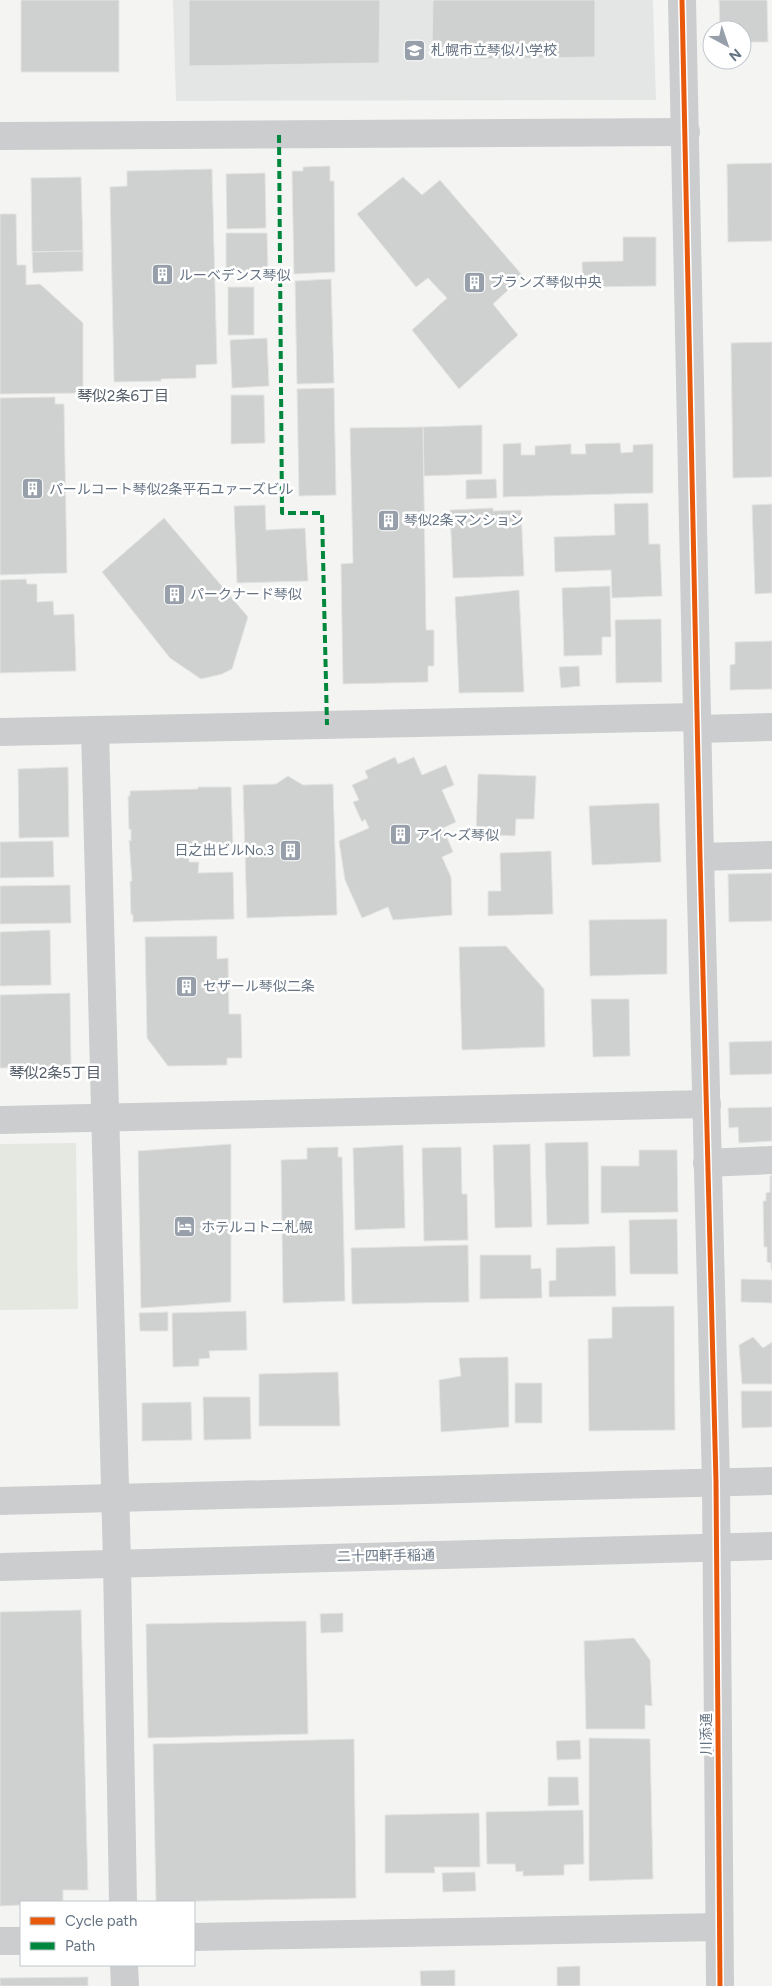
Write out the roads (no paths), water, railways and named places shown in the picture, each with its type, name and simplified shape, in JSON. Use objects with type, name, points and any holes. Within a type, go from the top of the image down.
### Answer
[{"type":"street","name":"川添通","points":[[682,0],[707,1163],[716,1482],[720,1986]]},
{"type":"street","points":[[0,136],[686,132]]},
{"type":"street","points":[[0,732],[698,723],[772,727]]},
{"type":"street","points":[[95,730],[117,1563],[123,1901]]},
{"type":"street","points":[[700,857],[772,855]]},
{"type":"street","points":[[0,1120],[707,1104]]},
{"type":"street","points":[[707,1163],[772,1160]]},
{"type":"street","points":[[0,1501],[772,1481]]},
{"type":"street","name":"二十四軒手稲通","points":[[0,1567],[772,1546]]},
{"type":"street","points":[[195,1937],[719,1927]]},
{"type":"street","points":[[0,1941],[20,1940]]},
{"type":"street","points":[[124,1966],[125,1986]]},
{"type":"place","name":"札幌市立琴似小学校","points":[[415,50]]},
{"type":"place","name":"ルーベデンス琴似","points":[[163,275]]},
{"type":"place","name":"ブランズ琴似中央","points":[[474,282]]},
{"type":"place","name":"パールコート琴似2条平石ユァーズビル","points":[[33,489]]},
{"type":"place","name":"琴似2条マンション","points":[[388,520]]},
{"type":"place","name":"パークナード琴似","points":[[174,594]]},
{"type":"place","name":"アイ～ズ琴似","points":[[400,835]]},
{"type":"place","name":"日之出ビルNo.3","points":[[290,850]]},
{"type":"place","name":"セザール琴似二条","points":[[187,986]]},
{"type":"place","name":"ホテルコトニ札幌","points":[[185,1227]]},
{"type":"district","name":"琴似2条6丁目","points":[[123,396]]},
{"type":"district","name":"琴似2条5丁目","points":[[55,1073]]}]
